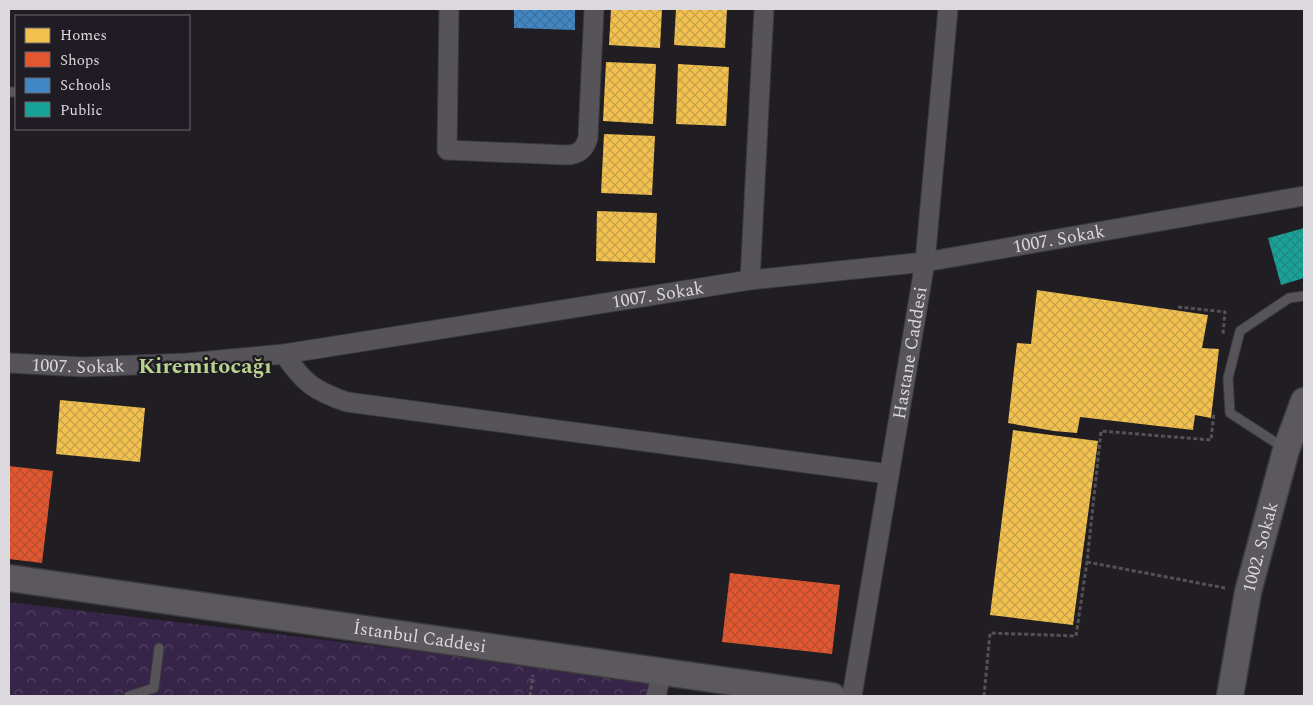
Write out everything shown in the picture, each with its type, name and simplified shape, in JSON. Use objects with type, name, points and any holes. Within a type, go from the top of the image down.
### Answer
[{"type":"main road","name":"1002. Sokak","points":[[1230,696],[1248,592],[1286,450],[1304,401]]},
{"type":"main road","name":"İstanbul Caddesi","points":[[9,578],[659,684],[832,696]]},
{"type":"street","points":[[449,9],[447,150],[566,155],[578,153],[582,150],[588,138],[594,9]]},
{"type":"street","points":[[750,280],[764,9]]},
{"type":"street","name":"Hastane Caddesi","points":[[852,696],[925,262],[948,9]]},
{"type":"street","name":"1007. Sokak","points":[[9,363],[93,367],[187,363],[284,354],[750,280],[925,262],[1304,196]]},
{"type":"street","points":[[284,354],[297,373],[311,386],[328,396],[346,402],[889,474]]},
{"type":"lane","points":[[1286,450],[1230,413],[1228,378],[1240,331],[1289,298],[1304,296]]},
{"type":"lane","points":[[129,696],[154,688],[159,648]]},
{"type":"path","points":[[1178,307],[1225,312],[1222,342]]},
{"type":"path","points":[[984,696],[990,633],[1076,636],[1088,562],[1101,431],[1211,440],[1214,411]]},
{"type":"path","points":[[1088,562],[1248,592]]},
{"type":"green space","points":[[9,602],[651,679],[646,696],[9,696]]},
{"type":"building: Homes","points":[[611,9],[662,9],[660,48],[609,45]]},
{"type":"building: Homes","points":[[676,9],[727,9],[725,48],[674,45]]},
{"type":"building: Homes","points":[[606,62],[656,64],[653,124],[603,121]]},
{"type":"building: Homes","points":[[678,64],[729,67],[726,126],[676,124]]},
{"type":"building: Homes","points":[[604,134],[655,136],[652,195],[601,193]]},
{"type":"building: Homes","points":[[597,211],[657,213],[655,263],[596,261]]},
{"type":"building: Homes","points":[[1037,290],[1208,315],[1202,348],[1219,349],[1211,418],[1195,415],[1193,430],[1080,417],[1077,433],[1008,423],[1017,343],[1031,344]]},
{"type":"building: Homes","points":[[60,400],[145,408],[140,462],[56,454]]},
{"type":"building: Homes","points":[[1013,430],[1098,441],[1073,625],[990,615]]},
{"type":"building: Shops","points":[[9,466],[53,471],[42,563],[9,559]]},
{"type":"building: Shops","points":[[730,573],[840,585],[832,654],[722,642]]},
{"type":"building: Schools","points":[[514,9],[575,9],[575,30],[514,28]]},
{"type":"building: Public","points":[[1304,228],[1304,278],[1281,285],[1268,238]]},
{"type":"district","name":"Kiremitocağı","points":[[205,365]]}]
